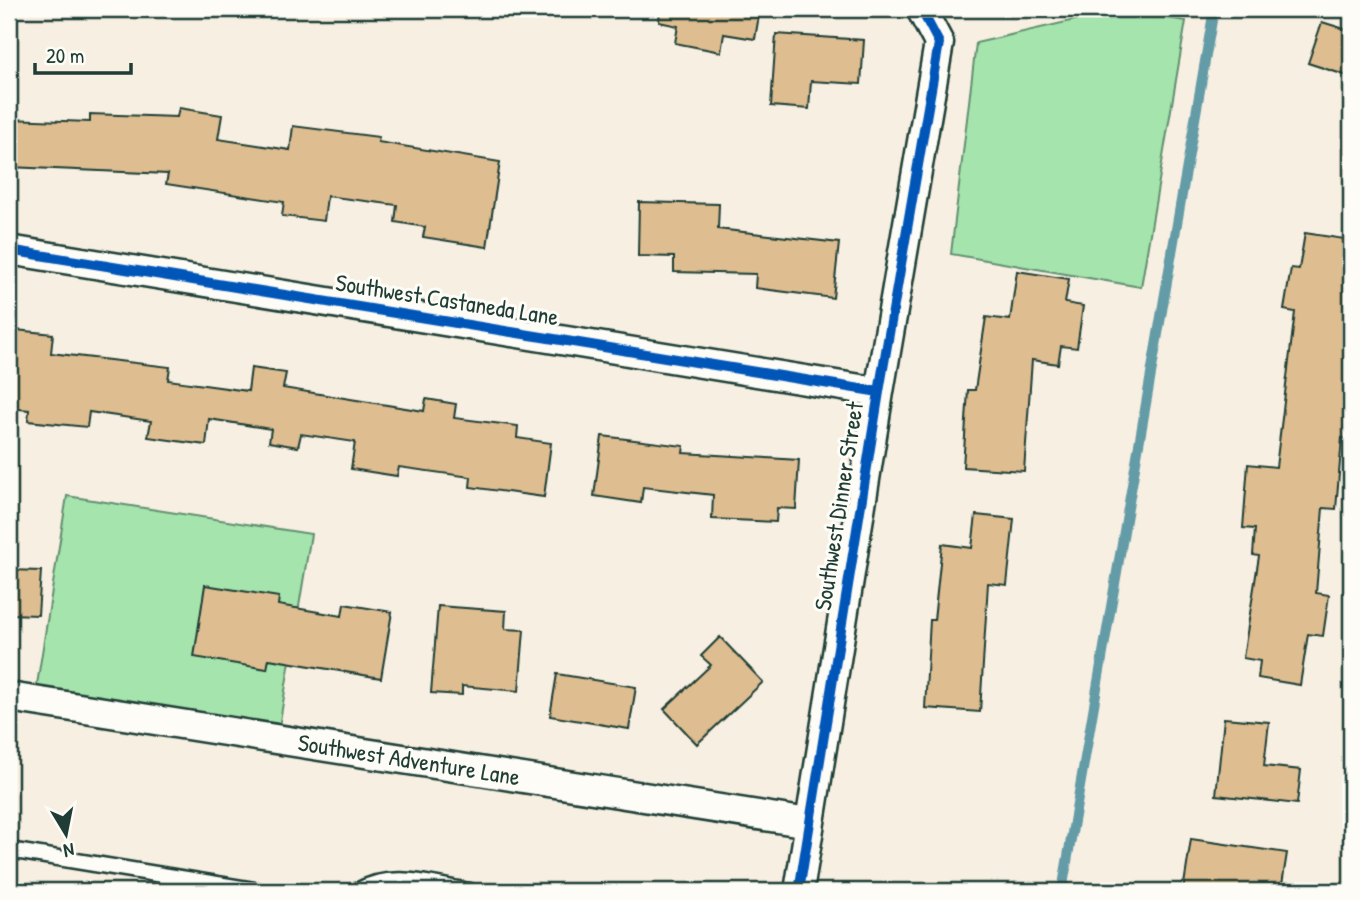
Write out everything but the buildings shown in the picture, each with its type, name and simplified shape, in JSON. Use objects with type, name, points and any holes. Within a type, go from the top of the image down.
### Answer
[{"type":"street","name":"Southwest Dinner Street","points":[[799,891],[879,392],[939,43],[921,9]]},
{"type":"street","name":"Southwest Castaneda Lane","points":[[9,250],[879,392]]},
{"type":"street","name":"Southwest Adventure Lane","points":[[9,697],[809,823]]},
{"type":"lane","points":[[9,850],[260,891]]},
{"type":"lane","points":[[357,891],[373,881],[390,878],[470,891]]},
{"type":"green space","points":[[1118,10],[1186,21],[1141,287],[951,254],[976,43]]},
{"type":"green space","points":[[67,496],[311,534],[279,727],[36,691]]},
{"type":"waterway","points":[[1062,891],[1214,9]]},
{"type":"cycle path","points":[[799,891],[879,392],[939,43],[921,9]]},
{"type":"cycle path","points":[[9,250],[879,392]]}]
